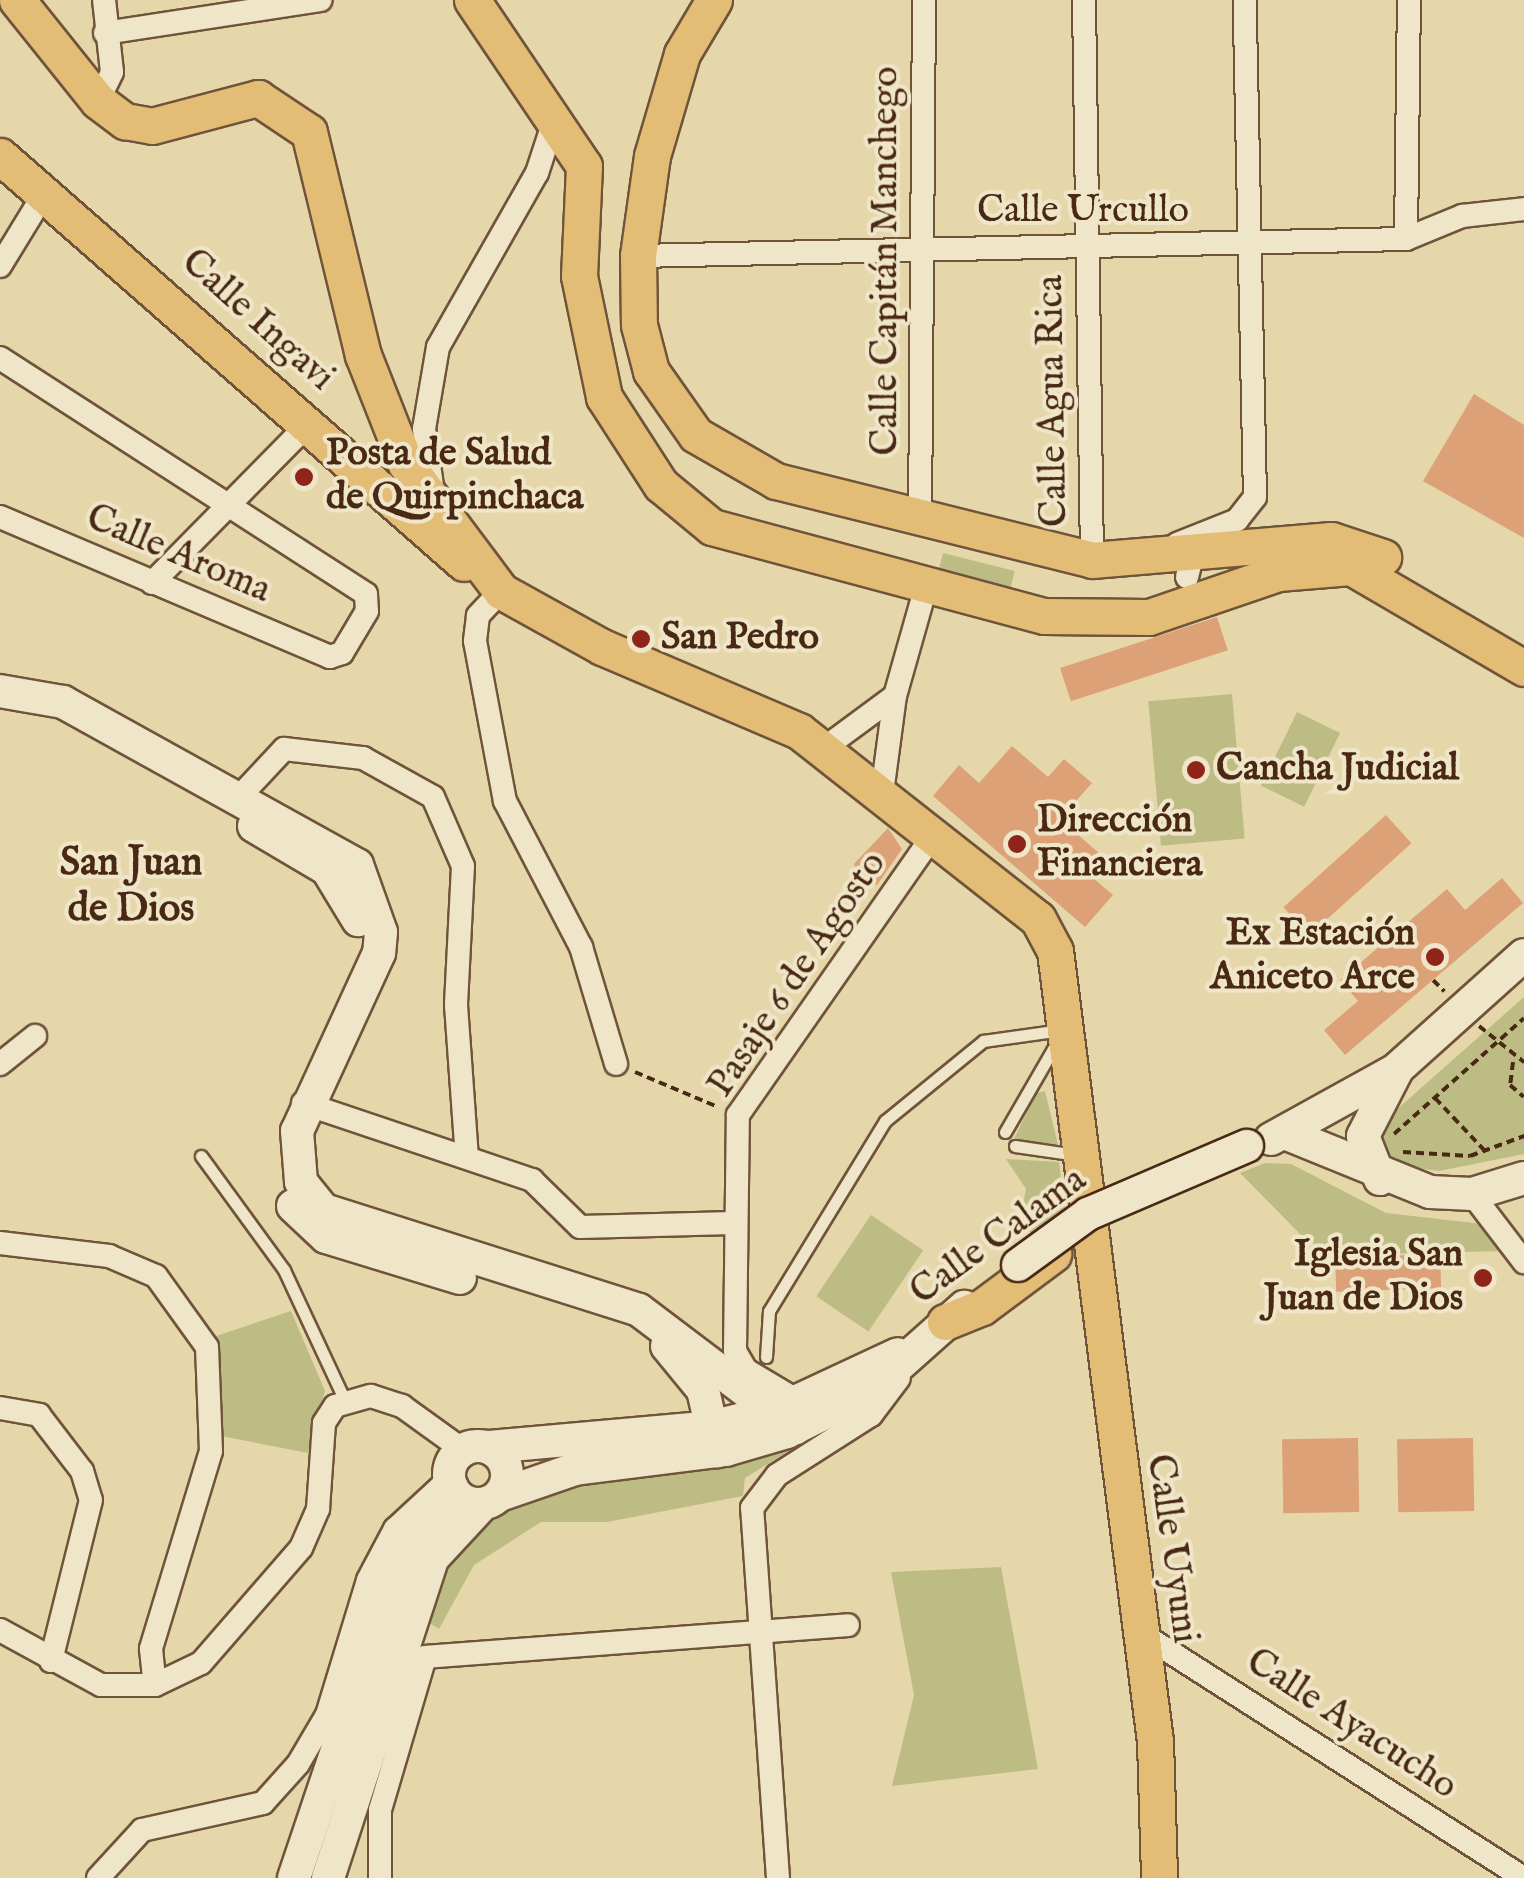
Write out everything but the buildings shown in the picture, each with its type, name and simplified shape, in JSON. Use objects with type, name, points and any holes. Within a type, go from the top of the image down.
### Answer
[{"type":"main road","points":[[17,0],[98,101],[152,126],[258,98],[309,132],[363,355],[406,464],[501,591]]},
{"type":"main road","points":[[472,0],[584,166],[584,330],[604,396],[661,485],[712,527],[748,541],[925,590],[1044,616],[1176,611]]},
{"type":"main road","points":[[714,0],[682,54],[652,156],[638,256],[639,325],[651,371],[696,436],[776,481],[920,522],[1092,560],[1198,560],[1331,540],[1523,657]]},
{"type":"main road","name":"Calle Ingavi","points":[[0,156],[501,591]]},
{"type":"main road","points":[[1176,611],[1198,560]]},
{"type":"main road","points":[[1176,611],[1198,560]]},
{"type":"main road","name":"Calle Uyuni","points":[[501,591],[602,647],[761,708],[936,831],[1038,919],[1055,951],[1140,1632],[1159,1878]]},
{"type":"main road","points":[[0,691],[63,702],[242,794],[356,866],[381,932],[346,1026],[302,1102],[294,1159],[324,1210],[640,1310],[790,1413]]},
{"type":"main road","points":[[0,713],[64,724],[163,772],[327,869],[351,898],[362,939],[353,973],[278,1125],[276,1167],[294,1209],[326,1237],[379,1257],[662,1342],[694,1372],[714,1439]]},
{"type":"main road","points":[[1380,1179],[1363,1136],[1398,1068],[1524,955]]},
{"type":"main road","name":"Calle Calama","points":[[918,1346],[1088,1214],[1266,1140],[1398,1068]]},
{"type":"main road","points":[[945,1322],[982,1307],[1088,1233],[1236,1166],[1266,1140],[1380,1179],[1472,1194],[1524,1178]]},
{"type":"main road","points":[[492,1499],[575,1469],[714,1439],[871,1390],[918,1346]]},
{"type":"main road","points":[[463,1466],[714,1439]]},
{"type":"main road","points":[[463,1466],[492,1499]]},
{"type":"main road","points":[[328,1878],[432,1559],[492,1499],[507,1468],[463,1466]]},
{"type":"main road","points":[[294,1878],[398,1569],[463,1466]]},
{"type":"street","points":[[98,101],[112,72],[104,0]]},
{"type":"street","points":[[106,33],[208,8],[320,0]]},
{"type":"street","name":"Calle Capitán Manchego","points":[[920,522],[924,0]]},
{"type":"street","name":"Calle Agua Rica","points":[[1084,0],[1092,560]]},
{"type":"street","points":[[1198,560],[1255,498],[1246,246],[1245,0]]},
{"type":"street","points":[[1406,239],[1409,0]]},
{"type":"street","points":[[434,506],[424,428],[438,347],[537,174],[555,118]]},
{"type":"street","points":[[0,266],[44,194]]},
{"type":"street","name":"Calle Urcullo","points":[[638,256],[924,248],[1246,246],[1406,239],[1462,216],[1524,209]]},
{"type":"street","points":[[0,358],[228,506]]},
{"type":"street","points":[[152,583],[308,424]]},
{"type":"street","name":"Calle Aroma","points":[[0,517],[330,657],[350,639],[366,594],[228,506]]},
{"type":"street","points":[[882,793],[895,696],[925,590]]},
{"type":"street","points":[[501,591],[478,616],[474,640],[505,801],[582,948],[616,1064]]},
{"type":"street","points":[[822,749],[895,696]]},
{"type":"street","points":[[242,794],[284,749],[364,758],[433,797],[462,866],[456,1005],[467,1157]]},
{"type":"street","name":"Pasaje 6 de Agosto","points":[[790,1413],[746,1370],[735,1351],[738,1115],[936,831]]},
{"type":"street","points":[[0,1064],[35,1036]]},
{"type":"street","points":[[302,1102],[532,1180],[580,1227],[734,1224]]},
{"type":"street","points":[[1472,1194],[1521,1247]]},
{"type":"street","points":[[0,1244],[109,1256],[156,1276],[207,1347],[211,1451],[151,1649],[155,1684]]},
{"type":"street","name":"Calle Calama","points":[[778,1878],[752,1508],[764,1486],[872,1415],[918,1346]]},
{"type":"street","points":[[0,1630],[101,1685],[155,1684],[202,1663],[301,1548],[318,1509],[324,1423],[344,1402],[372,1396],[402,1406],[463,1466],[395,1529],[368,1580],[327,1715],[298,1764],[263,1803],[142,1830],[98,1878]]},
{"type":"street","points":[[0,1408],[39,1415],[82,1471],[91,1500],[51,1661]]},
{"type":"street","points":[[380,1878],[380,1810],[425,1656],[848,1625]]},
{"type":"street","name":"Calle Ayacucho","points":[[1140,1632],[1524,1878]]},
{"type":"lane","points":[[1005,1132],[1065,1030]]},
{"type":"lane","points":[[766,1357],[769,1311],[885,1122],[983,1041],[1065,1030]]},
{"type":"lane","points":[[1015,1146],[1082,1168]]},
{"type":"lane","points":[[201,1156],[284,1270],[344,1402]]},
{"type":"path","points":[[1524,1018],[1393,1135],[1395,1148],[1486,1152],[1524,1136]]},
{"type":"path","points":[[1524,1062],[1513,1062],[1510,1076],[1524,1097]]},
{"type":"path","points":[[616,1064],[738,1115]]},
{"type":"path","points":[[1436,1098],[1486,1152]]},
{"type":"shaded area","points":[[943,553],[1015,571],[1008,598],[936,580]]},
{"type":"shaded area","name":"Cancha Judicial","points":[[1232,694],[1245,838],[1161,846],[1148,701]]},
{"type":"shaded area","points":[[1297,712],[1340,733],[1304,807],[1261,786]]},
{"type":"shaded area","points":[[1524,997],[1524,1154],[1439,1171],[1386,1164],[1378,1126]]},
{"type":"shaded area","points":[[1045,1091],[1058,1145],[1014,1139],[1036,1093]]},
{"type":"shaded area","points":[[1006,1159],[1059,1162],[1066,1216],[1038,1237],[1019,1225],[1026,1189]]},
{"type":"shaded area","points":[[1265,1163],[1291,1164],[1386,1213],[1483,1224],[1505,1251],[1335,1255],[1305,1239],[1240,1173]]},
{"type":"shaded area","points":[[871,1215],[923,1250],[868,1331],[816,1296]]},
{"type":"shaded area","points":[[291,1311],[325,1391],[308,1453],[221,1436],[216,1336]]},
{"type":"shaded area","points":[[854,1410],[745,1478],[743,1496],[607,1522],[541,1522],[474,1565],[439,1629],[426,1621],[439,1576],[467,1537],[519,1496]]},
{"type":"shaded area","points":[[1001,1567],[1038,1769],[892,1786],[914,1695],[891,1572]]},
{"type":"place","name":"Posta de Salud de Quirpinchaca","points":[[304,477]]},
{"type":"place","name":"San Pedro","points":[[641,639]]},
{"type":"place","name":"Cancha Judicial","points":[[1196,770]]},
{"type":"place","name":"Dirección Financiera","points":[[1017,844]]},
{"type":"place","name":"Ex Estación Aniceto Arce","points":[[1435,957]]},
{"type":"place","name":"Iglesia San Juan de Dios","points":[[1483,1278]]},
{"type":"district","name":"San Juan de Dios","points":[[131,887]]}]
